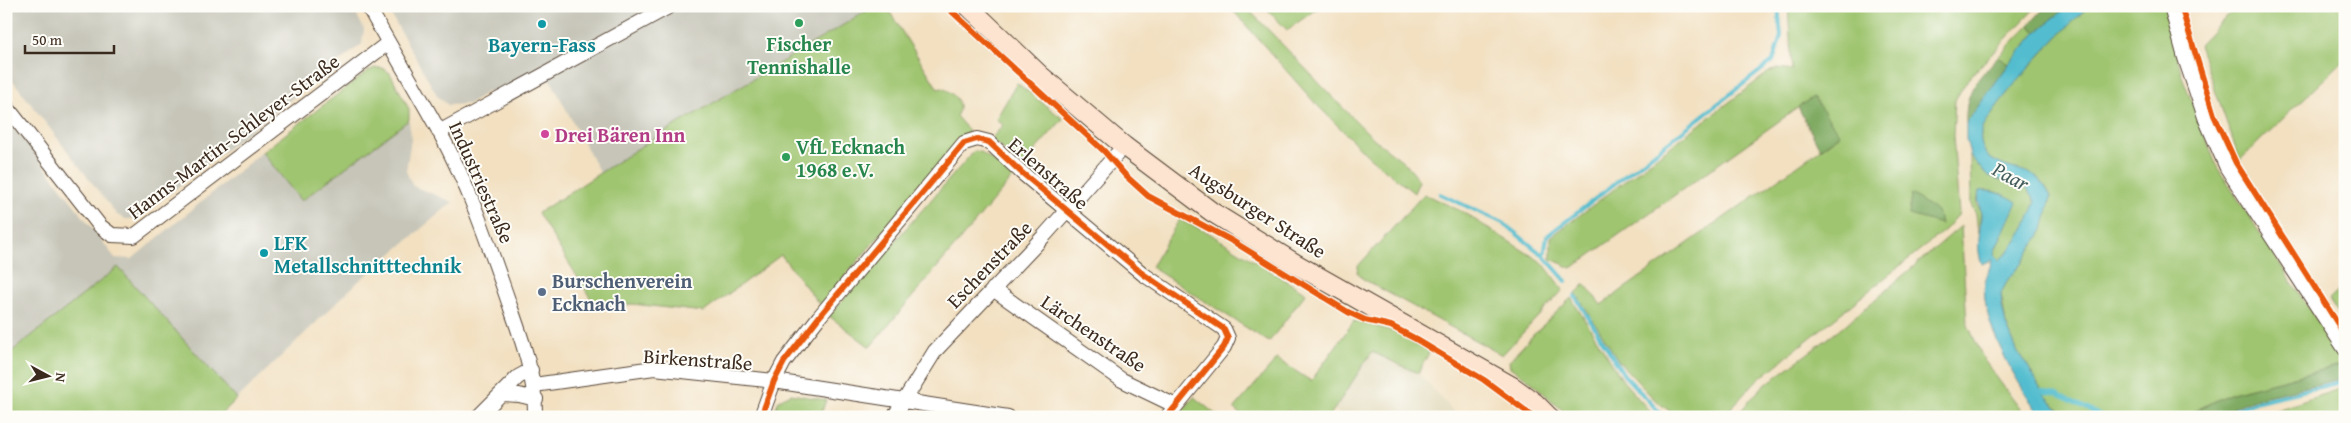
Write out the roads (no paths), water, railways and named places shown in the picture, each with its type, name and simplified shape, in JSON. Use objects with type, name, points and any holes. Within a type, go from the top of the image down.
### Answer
[{"type":"main road","name":"Augsburger Straße","points":[[968,6],[1040,76],[1124,146],[1212,212],[1296,264],[1513,387],[1545,415]]},
{"type":"street","name":"Industriestraße","points":[[368,6],[439,132],[460,175],[491,249],[531,370],[536,399],[535,417]]},
{"type":"street","points":[[439,132],[670,6]]},
{"type":"street","points":[[2171,6],[2185,58],[2206,120],[2227,168],[2345,349]]},
{"type":"street","name":"Hanns-Martin-Schleyer-Straße","points":[[6,106],[100,226],[112,235],[134,236],[388,43]]},
{"type":"street","name":"Erlenstraße","points":[[761,417],[774,381],[784,362],[819,317],[964,144],[977,139],[989,142],[1021,172],[1143,274],[1224,329],[1228,338],[1224,347],[1167,417]]},
{"type":"street","name":"Eschenstraße","points":[[894,417],[935,350],[1067,210],[1124,146]]},
{"type":"street","name":"Lärchenstraße","points":[[993,289],[1122,380],[1176,406]]},
{"type":"street","name":"Birkenstraße","points":[[534,385],[654,368],[774,381],[1008,417]]},
{"type":"street","points":[[478,417],[518,377],[531,370]]},
{"type":"street","points":[[502,394],[536,399]]},
{"type":"water","name":"Paar","points":[[2068,6],[2089,6],[2064,30],[2011,88],[1996,107],[1981,134],[1983,149],[1987,156],[2002,165],[2032,174],[2045,186],[2051,197],[2043,230],[2021,264],[2009,278],[2001,293],[2006,324],[2018,353],[2028,366],[2042,392],[2066,417],[2041,417],[2012,371],[1994,334],[1985,298],[1985,282],[1992,260],[1982,264],[1979,251],[1981,214],[1978,200],[1979,191],[1999,193],[2017,202],[1996,248],[1994,255],[1999,260],[2021,234],[2036,202],[2027,188],[1986,175],[1970,155],[1966,139],[1966,123],[2009,64],[2037,32]]},
{"type":"waterway","points":[[1544,256],[1547,236],[1773,61],[1781,36],[1778,6]]},
{"type":"waterway","points":[[1440,194],[1503,223],[1544,256],[1566,281]]},
{"type":"waterway","points":[[1575,296],[1624,375],[1664,417]]},
{"type":"waterway","points":[[2219,417],[2254,402],[2345,381]]},
{"type":"waterway","points":[[2039,391],[2057,394],[2104,417]]},
{"type":"place","name":"Fischer Tennishalle","points":[[799,23]]},
{"type":"place","name":"Bayern-Fass","points":[[542,24]]},
{"type":"place","name":"Drei Bären Inn","points":[[545,134]]},
{"type":"place","name":"VfL Ecknach 1968 e.V.","points":[[786,157]]},
{"type":"place","name":"LFK Metallschnitttechnik","points":[[264,253]]},
{"type":"place","name":"Burschenverein Ecknach","points":[[542,292]]}]
